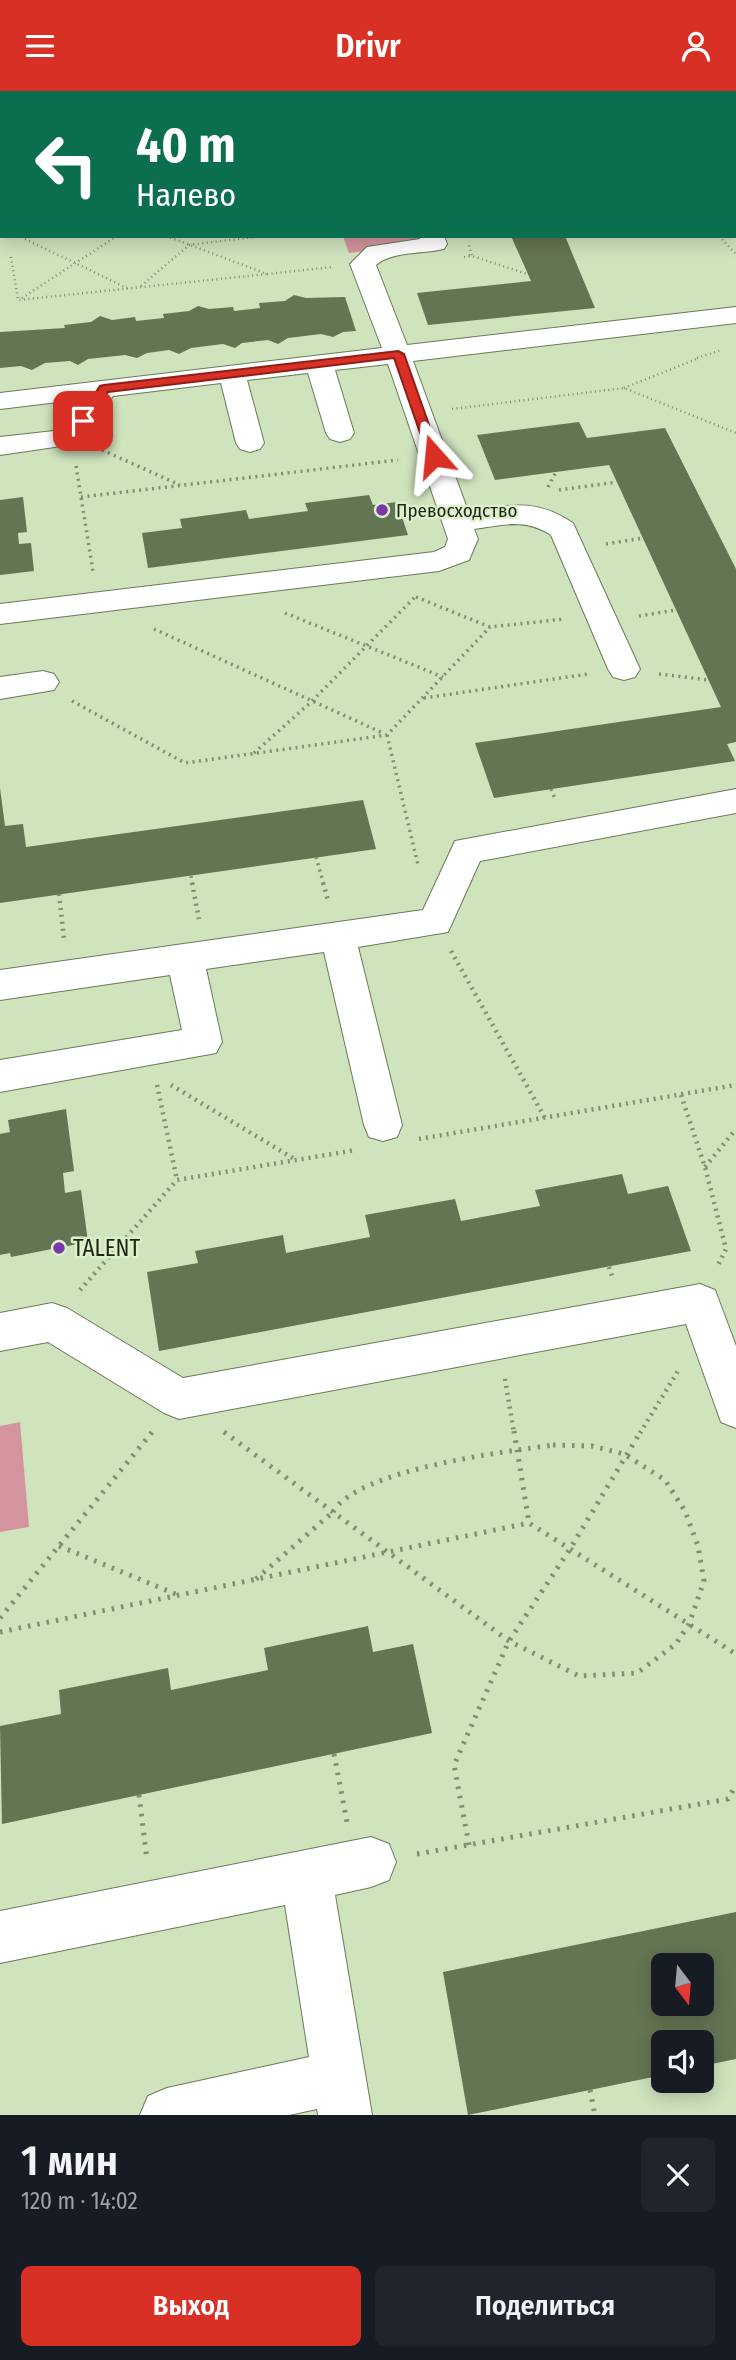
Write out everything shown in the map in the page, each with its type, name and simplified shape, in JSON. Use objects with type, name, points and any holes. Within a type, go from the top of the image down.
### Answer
[{"type":"lane","points":[[0,614],[439,561],[458,553],[463,539],[420,413],[363,264],[376,252],[442,246]]},
{"type":"lane","points":[[0,401],[736,315]]},
{"type":"lane","points":[[319,363],[340,433]]},
{"type":"lane","points":[[232,374],[250,443]]},
{"type":"lane","points":[[0,446],[72,437],[104,389]]},
{"type":"lane","points":[[457,522],[517,514],[543,517],[563,530],[624,669]]},
{"type":"lane","points":[[0,688],[43,682]]},
{"type":"lane","points":[[0,985],[435,922],[467,850],[736,801]]},
{"type":"lane","points":[[338,937],[385,1138]]},
{"type":"lane","points":[[0,1076],[203,1042],[196,957]]},
{"type":"lane","points":[[0,1332],[52,1322],[179,1399],[499,1340],[703,1314],[736,1408]]},
{"type":"lane","points":[[0,1937],[363,1864]]},
{"type":"lane","points":[[167,2115],[342,2096],[306,1876]]},
{"type":"path","points":[[4,238],[19,300]]},
{"type":"path","points":[[24,238],[128,289]]},
{"type":"path","points":[[19,300],[114,238]]},
{"type":"path","points":[[171,238],[267,274]]},
{"type":"path","points":[[140,286],[189,245],[246,238]]},
{"type":"path","points":[[467,238],[472,256]]},
{"type":"path","points":[[721,238],[736,254]]},
{"type":"path","points":[[442,246],[472,256]]},
{"type":"path","points":[[442,246],[527,274]]},
{"type":"path","points":[[19,300],[363,264]]},
{"type":"path","points":[[420,413],[624,388],[726,349]]},
{"type":"path","points":[[624,388],[736,433]]},
{"type":"path","points":[[72,437],[182,486]]},
{"type":"path","points":[[72,437],[98,601],[311,702],[387,734]]},
{"type":"path","points":[[81,498],[434,456]]},
{"type":"path","points":[[545,492],[617,482]]},
{"type":"path","points":[[253,754],[311,702],[458,553]]},
{"type":"path","points":[[220,588],[443,677]]},
{"type":"path","points":[[415,597],[490,627],[600,615]]},
{"type":"path","points":[[43,682],[69,700],[185,763],[387,734],[490,627]]},
{"type":"path","points":[[423,698],[624,669],[709,681]]},
{"type":"path","points":[[316,857],[338,937]]},
{"type":"path","points":[[191,876],[196,957]]},
{"type":"path","points":[[59,894],[68,975]]},
{"type":"path","points":[[177,1180],[155,1075],[296,1160]]},
{"type":"path","points":[[52,1322],[177,1180],[296,1160],[385,1138],[736,1085]]},
{"type":"path","points":[[469,1845],[454,1765],[509,1641],[570,1549],[703,1314],[726,1249],[705,1167],[681,1095]]},
{"type":"path","points":[[705,1167],[736,1129]]},
{"type":"path","points":[[499,1340],[529,1524]]},
{"type":"path","points":[[0,1618],[179,1399],[333,1512],[509,1641],[579,1676],[637,1674],[676,1644],[689,1624],[704,1581],[698,1546],[685,1511],[665,1480],[625,1455],[592,1445],[553,1445],[486,1454],[373,1481],[337,1505],[333,1512],[256,1579]]},
{"type":"path","points":[[0,1632],[529,1524],[736,1654]]},
{"type":"path","points":[[59,1546],[178,1595]]},
{"type":"path","points":[[334,1753],[363,1864],[728,1800],[736,1785]]},
{"type":"path","points":[[139,1795],[154,1906]]},
{"type":"path","points":[[590,2090],[595,2115]]},
{"type":"shaded area","points":[[344,238],[418,238],[427,243],[349,253]]},
{"type":"shaded area","points":[[20,1422],[29,1527],[0,1532],[0,1426]]},
{"type":"building","points":[[512,238],[566,238],[595,308],[428,325],[417,293],[531,281]]},
{"type":"building","points":[[294,295],[306,298],[345,297],[356,331],[343,332],[333,337],[321,334],[288,338],[278,344],[268,340],[242,343],[235,348],[223,344],[191,348],[179,354],[169,350],[147,353],[137,358],[125,355],[88,359],[78,365],[70,361],[45,363],[32,370],[21,366],[0,368],[0,332],[65,328],[64,325],[91,322],[100,316],[112,320],[135,317],[136,321],[164,318],[163,314],[189,311],[198,306],[209,309],[233,307],[234,311],[260,308],[259,303],[285,301]]},
{"type":"building","points":[[579,422],[587,438],[665,428],[736,569],[736,742],[727,744],[735,761],[494,798],[475,743],[721,707],[609,465],[495,480],[477,435]]},
{"type":"building","points":[[369,495],[373,505],[397,502],[408,535],[148,568],[142,533],[182,528],[180,519],[246,510],[249,519],[308,511],[305,503]]},
{"type":"building","points":[[23,497],[27,532],[18,533],[19,544],[31,543],[34,571],[0,575],[0,500]]},
{"type":"building","points":[[0,788],[5,826],[23,824],[26,847],[363,800],[376,849],[0,903]]},
{"type":"building","points":[[66,1109],[74,1171],[63,1173],[65,1193],[81,1190],[88,1242],[11,1257],[10,1253],[0,1255],[0,1134],[10,1132],[8,1120]]},
{"type":"building","points":[[622,1174],[628,1194],[668,1186],[691,1251],[159,1351],[147,1272],[198,1263],[195,1251],[283,1235],[286,1253],[370,1237],[365,1215],[455,1199],[461,1221],[540,1206],[535,1190]]},
{"type":"building","points":[[368,1626],[373,1652],[413,1644],[432,1733],[2,1824],[0,1726],[61,1714],[59,1690],[168,1668],[171,1690],[268,1670],[264,1648]]},
{"type":"building","points":[[736,1912],[736,2059],[714,2064],[714,2030],[651,2030],[651,2077],[468,2115],[443,1972]]},
{"type":"place","name":"Превосходство","points":[[382,510]]},
{"type":"place","name":"TALENT","points":[[59,1248]]},
{"type":"route","points":[[83,421],[104,389],[398,354],[434,456]]}]
